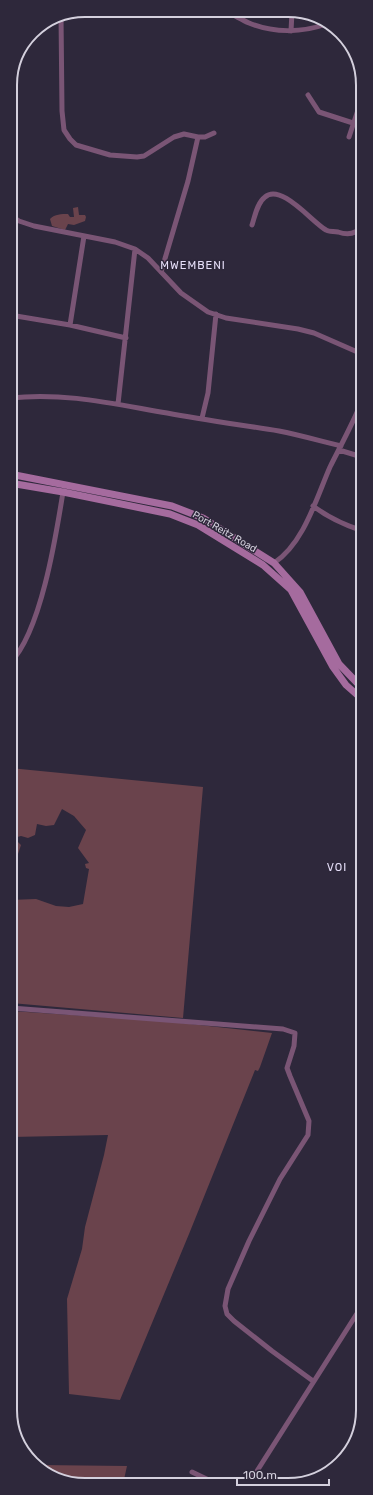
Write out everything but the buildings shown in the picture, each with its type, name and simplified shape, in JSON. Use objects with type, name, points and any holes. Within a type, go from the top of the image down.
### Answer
[{"type":"main road","points":[[17,475],[172,506],[203,518],[274,563],[300,592],[339,664],[356,682]]},
{"type":"main road","name":"Port Reitz Road","points":[[17,484],[170,514],[198,525],[263,565],[290,590],[333,667],[346,685],[356,694]]},
{"type":"street","points":[[237,17],[259,26],[291,30],[303,30],[321,25]]},
{"type":"street","points":[[291,30],[292,17]]},
{"type":"street","points":[[61,21],[62,111],[64,130],[76,145],[110,155],[137,157],[144,156],[174,137],[189,134],[198,137],[205,137],[214,134]]},
{"type":"street","points":[[308,95],[319,112],[353,123]]},
{"type":"street","points":[[349,137],[356,115]]},
{"type":"street","points":[[161,272],[184,194],[198,137]]},
{"type":"street","points":[[252,225],[260,202],[265,196],[274,194],[282,196],[295,204],[319,226],[328,231],[345,235],[356,232]]},
{"type":"street","points":[[17,221],[34,226],[115,242],[135,249],[148,258],[181,294],[208,312],[226,318],[298,329],[314,333],[356,351]]},
{"type":"street","points":[[70,325],[84,236]]},
{"type":"street","points":[[118,404],[135,249]]},
{"type":"street","points":[[202,418],[208,393],[216,314]]},
{"type":"street","points":[[17,317],[70,325],[126,338]]},
{"type":"street","points":[[17,397],[50,395],[118,404],[202,418],[223,424],[280,432],[340,448],[356,455]]},
{"type":"street","points":[[274,563],[293,547],[300,536],[340,448],[356,421]]},
{"type":"street","points":[[17,653],[31,629],[38,609],[57,530],[63,492]]},
{"type":"street","points":[[313,506],[327,517],[356,529]]},
{"type":"street","points":[[17,1009],[283,1029],[294,1033],[294,1046],[287,1068],[309,1121],[308,1134],[280,1179],[249,1242],[228,1289],[225,1306],[227,1314],[234,1320],[267,1347],[313,1381]]},
{"type":"street","points":[[252,1478],[257,1472],[356,1315]]},
{"type":"street","points":[[192,1472],[204,1478]]},
{"type":"shaded area","points":[[78,207],[79,215],[85,215],[86,217],[85,221],[74,225],[68,224],[65,230],[52,226],[50,219],[52,217],[68,214],[70,217],[74,217],[73,208]]},
{"type":"shaded area","points":[[17,769],[203,787],[183,1018],[17,1004],[17,900],[36,899],[56,906],[69,907],[83,904],[89,869],[86,868],[85,864],[89,863],[78,848],[86,830],[74,816],[62,809],[54,825],[46,826],[37,824],[35,835],[28,838],[21,836],[17,837]]},
{"type":"shaded area","points":[[17,841],[21,845],[17,855]]},
{"type":"shaded area","points":[[17,1011],[163,1021],[272,1033],[260,1067],[258,1071],[255,1070],[120,1400],[69,1394],[67,1299],[82,1249],[85,1227],[108,1135],[17,1137]]},
{"type":"shaded area","points":[[46,1465],[127,1466],[124,1478],[85,1478],[72,1477],[51,1469]]},
{"type":"district","name":"MWEMBENI","points":[[193,265]]},
{"type":"district","name":"VOI","points":[[337,867]]}]
